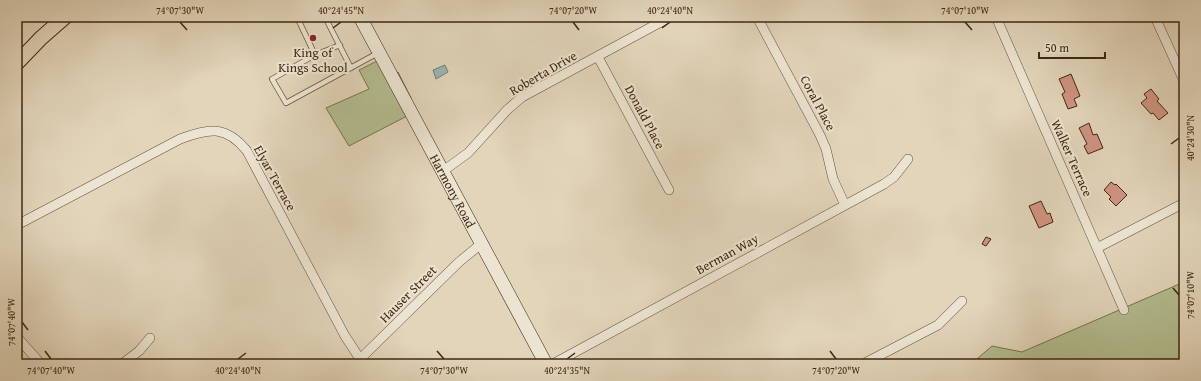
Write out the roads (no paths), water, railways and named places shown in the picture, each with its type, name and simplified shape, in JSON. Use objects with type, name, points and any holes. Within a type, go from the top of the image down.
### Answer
[{"type":"main road","points":[[17,63],[41,38],[65,17]]},
{"type":"street","name":"Harmony Road","points":[[360,17],[546,364]]},
{"type":"street","name":"Roberta Drive","points":[[443,171],[468,153],[508,110],[522,98],[670,17]]},
{"type":"street","name":"Coral Place","points":[[757,17],[820,135],[826,149],[833,179],[845,205]]},
{"type":"street","name":"Walker Terrace","points":[[996,17],[1124,310]]},
{"type":"street","points":[[1155,17],[1184,81]]},
{"type":"street","name":"Donald Place","points":[[598,57],[669,190]]},
{"type":"street","name":"Elyar Terrace","points":[[17,224],[180,139],[203,132],[224,132],[232,136],[247,152],[345,336],[357,362]]},
{"type":"street","name":"Berman Way","points":[[553,364],[889,181],[908,159]]},
{"type":"street","points":[[1097,248],[1184,203]]},
{"type":"street","name":"Hauser Street","points":[[357,362],[459,262],[481,244]]},
{"type":"street","points":[[863,364],[938,325],[962,301]]},
{"type":"street","points":[[17,337],[41,364]]},
{"type":"street","points":[[122,364],[139,351],[150,338]]},
{"type":"lane","points":[[297,17],[315,55]]},
{"type":"lane","points":[[325,17],[352,68]]},
{"type":"lane","points":[[340,45],[315,55],[272,79],[286,103],[380,52]]},
{"type":"water","points":[[445,65],[448,72],[436,79],[433,70]]},
{"type":"place","name":"King of Kings School","points":[[313,38]]}]
